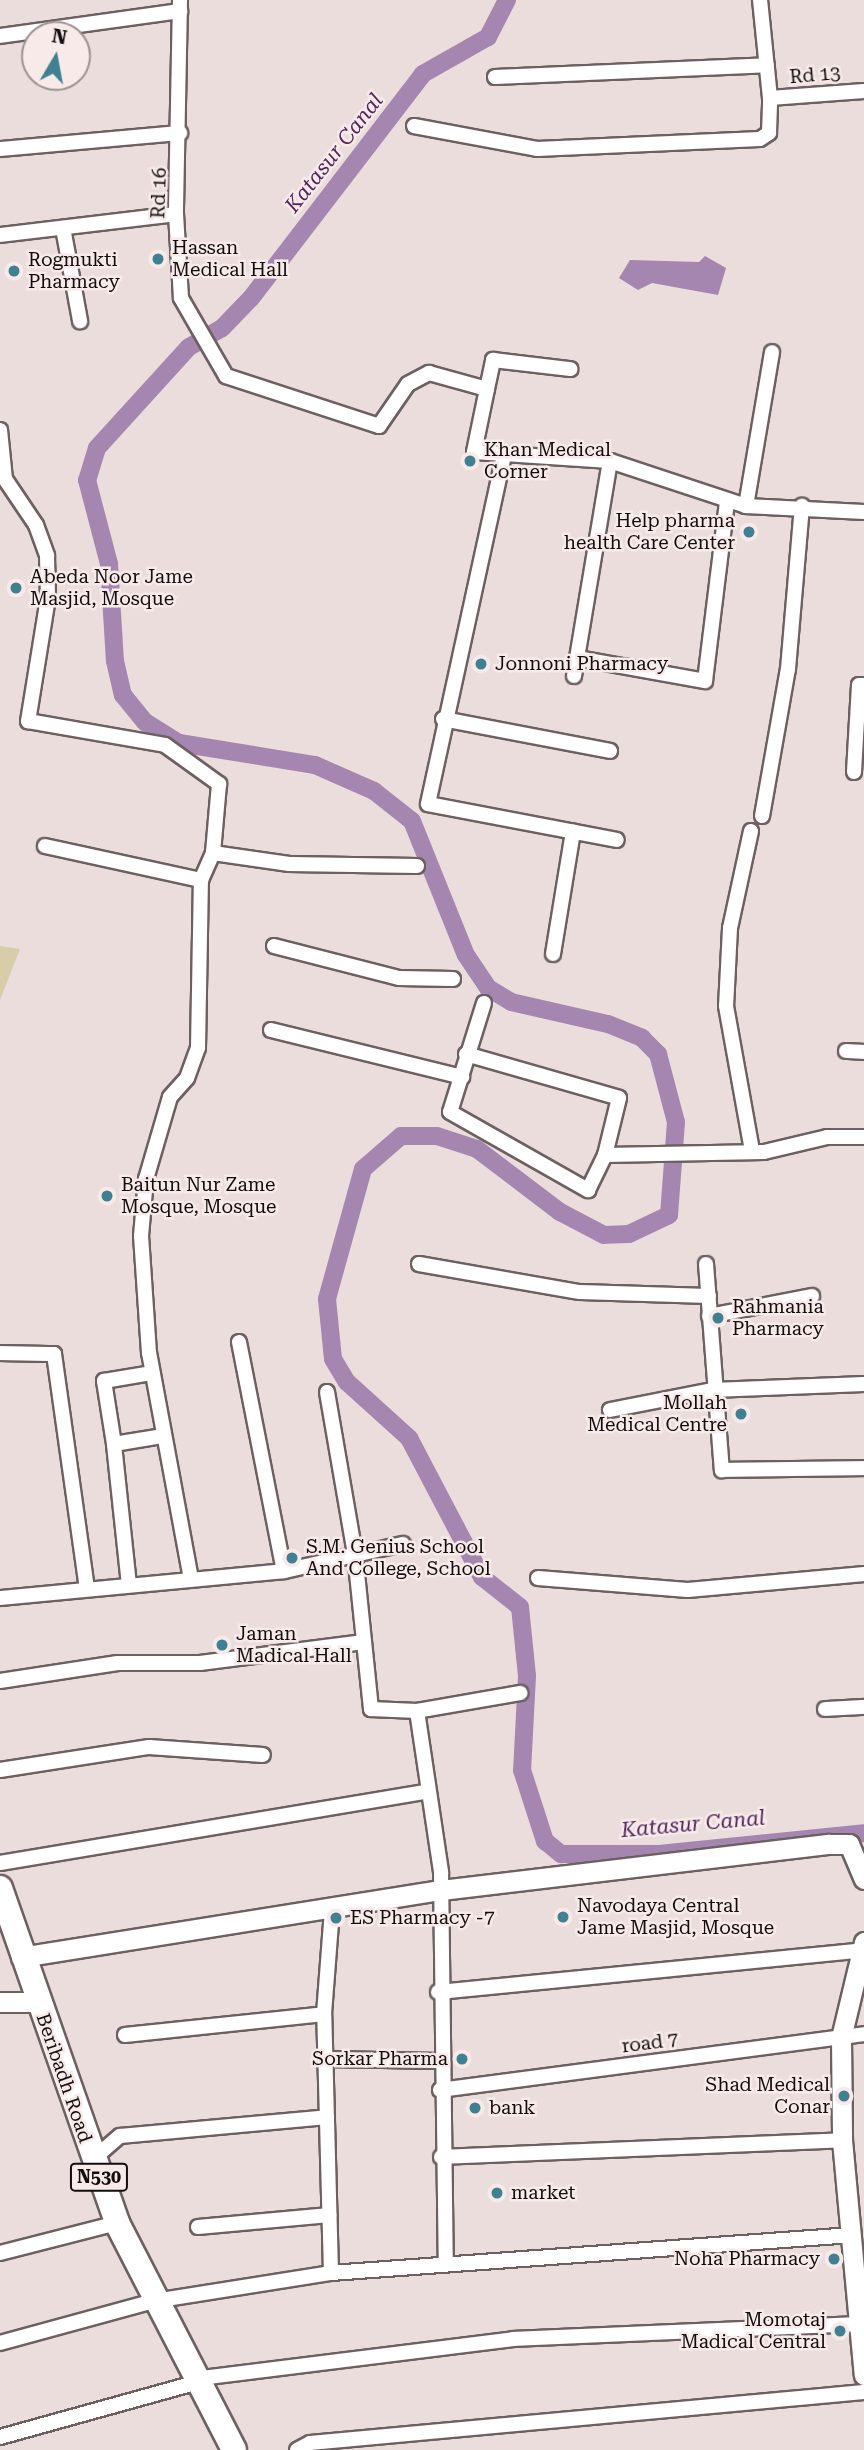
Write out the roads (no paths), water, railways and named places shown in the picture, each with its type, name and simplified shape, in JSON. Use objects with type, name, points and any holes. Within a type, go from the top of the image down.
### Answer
[{"type":"highway","name":"Beribadh Road","points":[[1,1897],[92,2160],[117,2223],[194,2381],[234,2450]]},
{"type":"street","points":[[414,126],[537,149],[760,139],[769,133],[770,98],[760,0]]},
{"type":"street","points":[[0,36],[180,6]]},
{"type":"street","name":"Rd 16","points":[[180,6],[180,133],[176,214],[185,309],[222,369],[257,390],[379,426],[419,376],[429,373],[486,388]]},
{"type":"street","points":[[495,77],[767,65]]},
{"type":"street","name":"Rd 13","points":[[770,98],[864,91]]},
{"type":"street","points":[[0,149],[180,133]]},
{"type":"street","points":[[0,235],[176,214]]},
{"type":"street","points":[[63,228],[80,321]]},
{"type":"street","points":[[746,506],[772,352]]},
{"type":"street","points":[[570,369],[493,360],[474,452],[610,461],[746,506],[802,506],[864,512]]},
{"type":"street","points":[[0,430],[5,479],[13,500],[36,525],[47,556],[48,598],[28,720],[165,745],[219,784],[213,853],[201,880],[198,1048],[187,1078],[170,1097],[146,1179],[143,1292],[152,1373],[191,1579]]},
{"type":"street","points":[[504,455],[443,719],[428,804],[617,840]]},
{"type":"street","points":[[574,676],[610,461]]},
{"type":"street","points":[[577,658],[705,681],[727,501]]},
{"type":"street","points":[[762,816],[788,669],[802,506]]},
{"type":"street","points":[[854,772],[864,685]]},
{"type":"street","points":[[443,719],[610,751]]},
{"type":"street","points":[[751,831],[730,928],[726,1006],[752,1150]]},
{"type":"street","points":[[553,954],[573,832]]},
{"type":"street","points":[[45,846],[201,880]]},
{"type":"street","points":[[213,853],[289,864],[417,866]]},
{"type":"street","points":[[274,946],[399,978],[453,979]]},
{"type":"street","points":[[466,1054],[619,1098],[605,1155],[589,1190],[542,1169],[495,1134],[450,1112],[462,1077],[466,1054],[484,1003]]},
{"type":"street","points":[[271,1030],[462,1077]]},
{"type":"street","points":[[846,1051],[864,1052]]},
{"type":"street","points":[[605,1155],[645,1158],[718,1148],[752,1150],[864,1137]]},
{"type":"street","points":[[419,1264],[580,1292],[709,1296]]},
{"type":"street","points":[[706,1264],[713,1390],[722,1470],[864,1468]]},
{"type":"street","points":[[709,1316],[812,1296]]},
{"type":"street","points":[[239,1342],[284,1571]]},
{"type":"street","points":[[0,1353],[54,1354],[87,1589]]},
{"type":"street","points":[[129,1586],[114,1444],[104,1381],[152,1373]]},
{"type":"street","points":[[610,1410],[713,1390],[864,1384]]},
{"type":"street","points":[[327,1392],[355,1554],[371,1709],[417,1711],[520,1693]]},
{"type":"street","points":[[114,1444],[163,1436]]},
{"type":"street","points":[[0,1595],[284,1571],[402,1544]]},
{"type":"street","points":[[538,1578],[688,1590],[864,1574]]},
{"type":"street","points":[[0,1681],[118,1663],[200,1663],[364,1642]]},
{"type":"street","points":[[825,1709],[864,1707]]},
{"type":"street","points":[[417,1711],[425,1792],[441,1890],[438,1992],[446,2263]]},
{"type":"street","points":[[0,1770],[149,1747],[263,1755]]},
{"type":"street","points":[[0,1863],[425,1792]]},
{"type":"street","points":[[21,1957],[441,1890],[839,1844],[856,1852],[864,1879]]},
{"type":"street","points":[[331,2273],[324,2014],[332,1909]]},
{"type":"street","points":[[864,1942],[841,2038],[842,2140],[864,2375]]},
{"type":"street","points":[[438,1992],[864,1950]]},
{"type":"street","points":[[0,2002],[38,2002]]},
{"type":"street","points":[[125,2035],[324,2014]]},
{"type":"street","name":"road 7","points":[[440,2090],[864,2034]]},
{"type":"street","points":[[326,2059],[439,2061]]},
{"type":"street","points":[[92,2160],[120,2136],[327,2117]]},
{"type":"street","points":[[441,2157],[842,2140]]},
{"type":"street","points":[[198,2227],[329,2215]]},
{"type":"street","points":[[0,2253],[117,2223]]},
{"type":"street","points":[[0,2343],[154,2301],[331,2273],[852,2235]]},
{"type":"street","points":[[0,2437],[194,2381],[513,2339],[860,2334]]},
{"type":"street","points":[[298,2450],[310,2444],[864,2392]]},
{"type":"waterway","name":"Katasur Canal","points":[[507,0],[488,37],[423,74],[251,298],[222,328],[188,348],[97,448],[87,480],[109,564],[115,661],[123,695],[145,722],[179,743],[315,765],[374,791],[412,821],[466,955],[488,988],[511,1002],[608,1024],[642,1038],[658,1054],[676,1122],[669,1215],[629,1234],[604,1235],[560,1212],[477,1149],[437,1136],[401,1136],[363,1169],[327,1299],[333,1359],[347,1382],[409,1438],[482,1577],[520,1607],[527,1676],[522,1770],[545,1841],[561,1854],[659,1854],[864,1833]]},
{"type":"place","name":"Hassan Medical Hall","points":[[158,259]]},
{"type":"place","name":"Rogmukti Pharmacy","points":[[14,271]]},
{"type":"place","name":"Khan Medical Corner","points":[[470,461]]},
{"type":"place","name":"Help pharma health Care Center","points":[[749,532]]},
{"type":"place","name":"Abeda Noor Jame Masjid, Mosque","points":[[16,588]]},
{"type":"place","name":"Jonnoni Pharmacy","points":[[481,664]]},
{"type":"place","name":"Baitun Nur Zame Mosque, Mosque","points":[[107,1196]]},
{"type":"place","name":"Rahmania Pharmacy","points":[[718,1318]]},
{"type":"place","name":"Mollah Medical Centre","points":[[741,1414]]},
{"type":"place","name":"S.M. Genius School And College, School","points":[[292,1558]]},
{"type":"place","name":"Jaman Madical Hall","points":[[222,1645]]},
{"type":"place","name":"Navodaya Central Jame Masjid, Mosque","points":[[563,1917]]},
{"type":"place","name":"ES Pharmacy -7","points":[[336,1918]]},
{"type":"place","name":"Sorkar Pharma","points":[[462,2059]]},
{"type":"place","name":"Shad Medical Conar","points":[[844,2096]]},
{"type":"place","name":"bank","points":[[475,2108]]},
{"type":"place","name":"market","points":[[497,2193]]},
{"type":"place","name":"Noha Pharmacy","points":[[834,2259]]},
{"type":"place","name":"Momotaj Madical Central","points":[[840,2331]]}]
